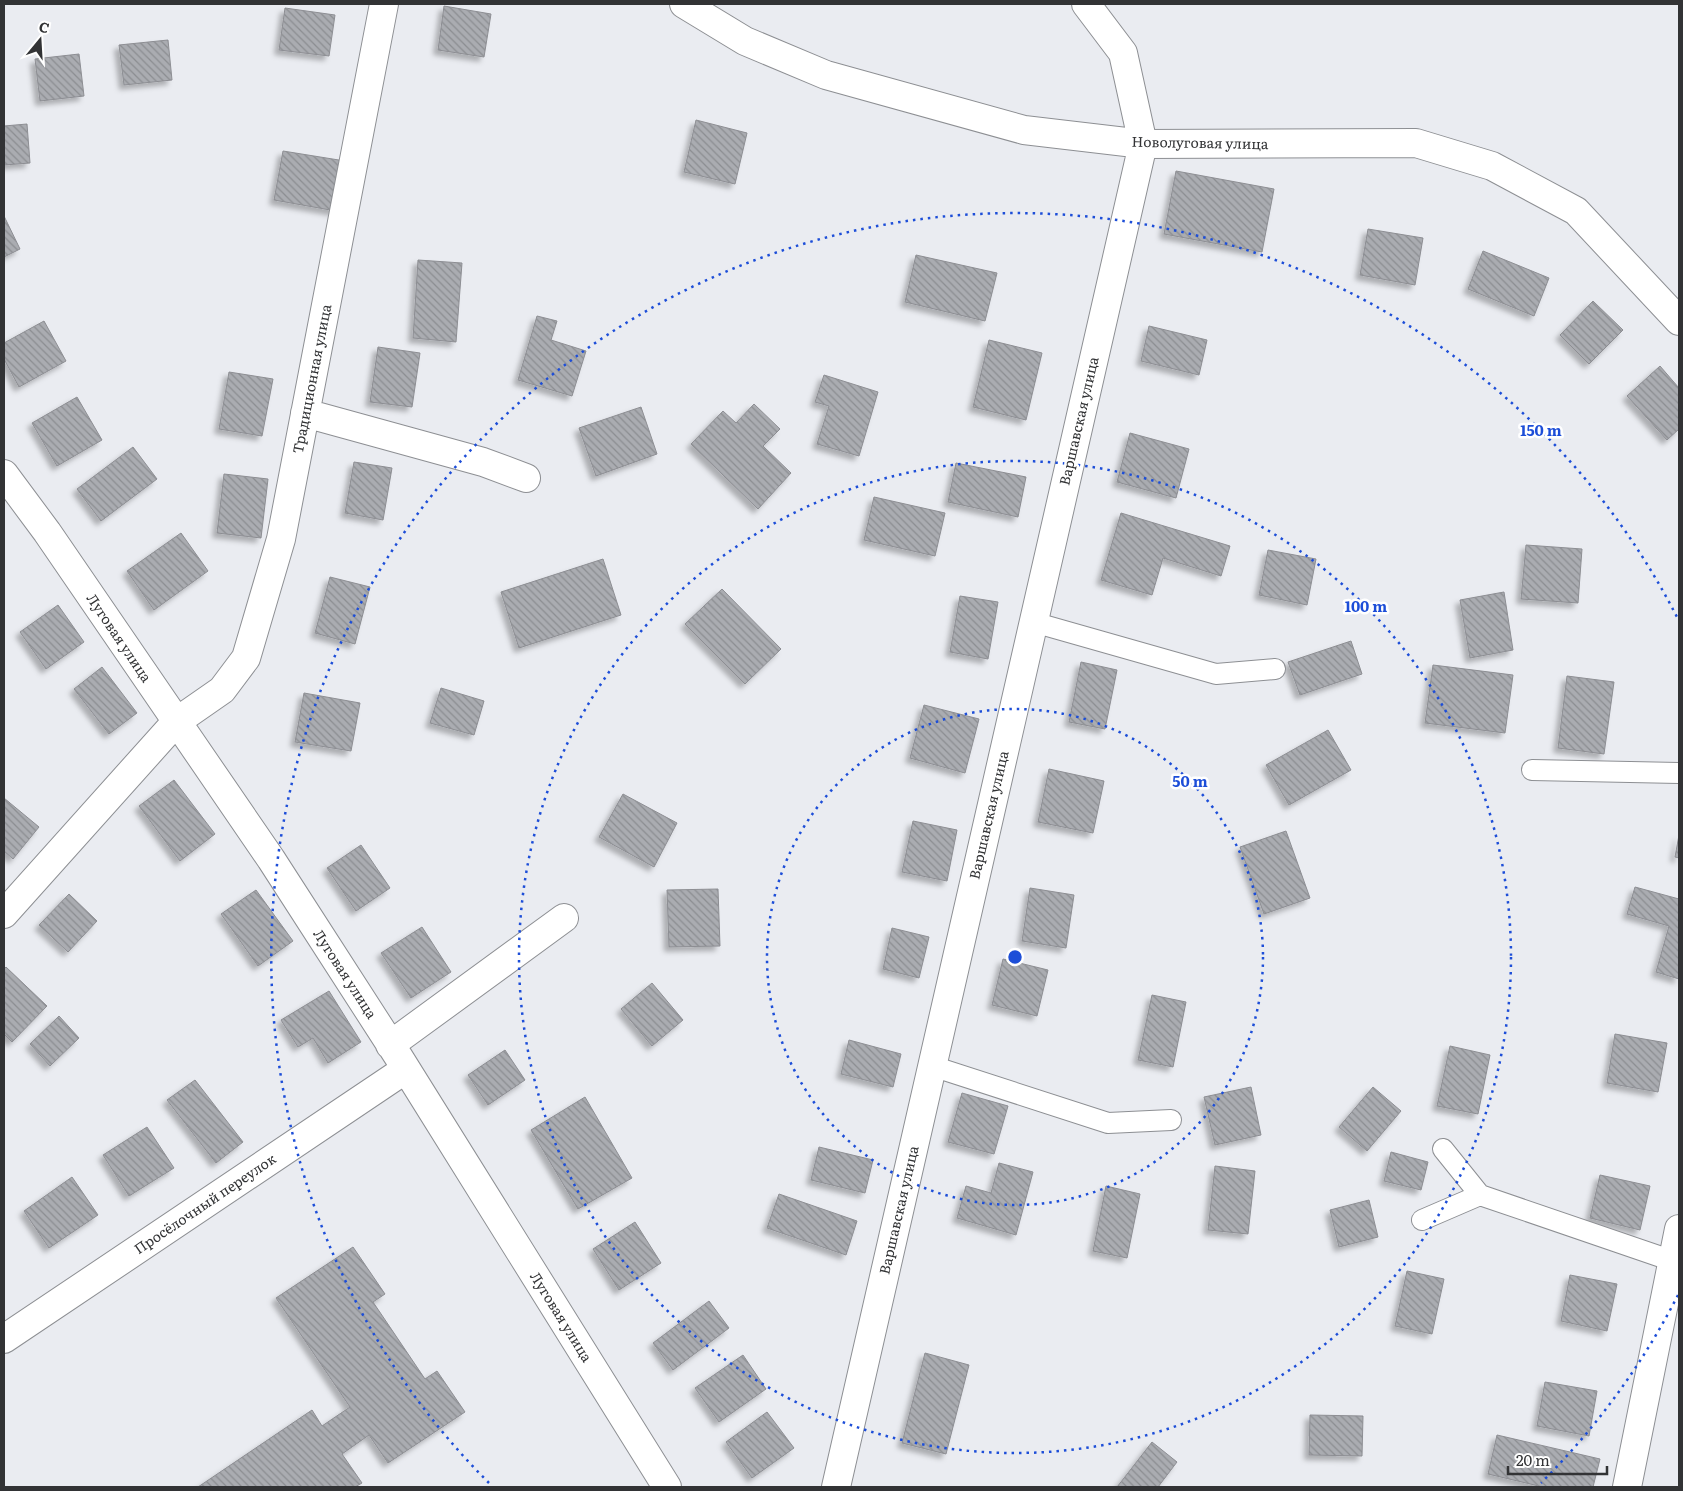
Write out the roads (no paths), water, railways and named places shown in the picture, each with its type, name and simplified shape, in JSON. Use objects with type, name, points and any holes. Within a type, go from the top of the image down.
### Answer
[{"type":"street","name":"Традиционная улица","points":[[4,914],[176,722],[222,690],[246,658],[281,540],[384,4]]},
{"type":"street","name":"Новолуговая улица","points":[[684,4],[745,41],[826,75],[1024,130],[1143,144],[1416,143],[1492,166],[1576,211],[1679,321]]},
{"type":"street","points":[[1086,4],[1123,53],[1143,144]]},
{"type":"street","name":"Варшавская улица","points":[[836,1487],[1143,144]]},
{"type":"street","points":[[305,413],[483,462],[526,478]]},
{"type":"street","name":"Луговая улица","points":[[4,474],[47,532],[271,859],[406,1069],[667,1487]]},
{"type":"street","points":[[390,1045],[564,918]]},
{"type":"street","name":"Просёлочный переулок","points":[[4,1339],[406,1069]]},
{"type":"street","points":[[1627,1487],[1679,1229]]},
{"type":"lane","points":[[1033,622],[1216,674],[1274,669]]},
{"type":"lane","points":[[1532,770],[1679,773]]},
{"type":"lane","points":[[932,1066],[1108,1123],[1171,1120]]},
{"type":"lane","points":[[1443,1149],[1480,1195],[1673,1261]]},
{"type":"lane","points":[[1422,1220],[1480,1195]]}]
